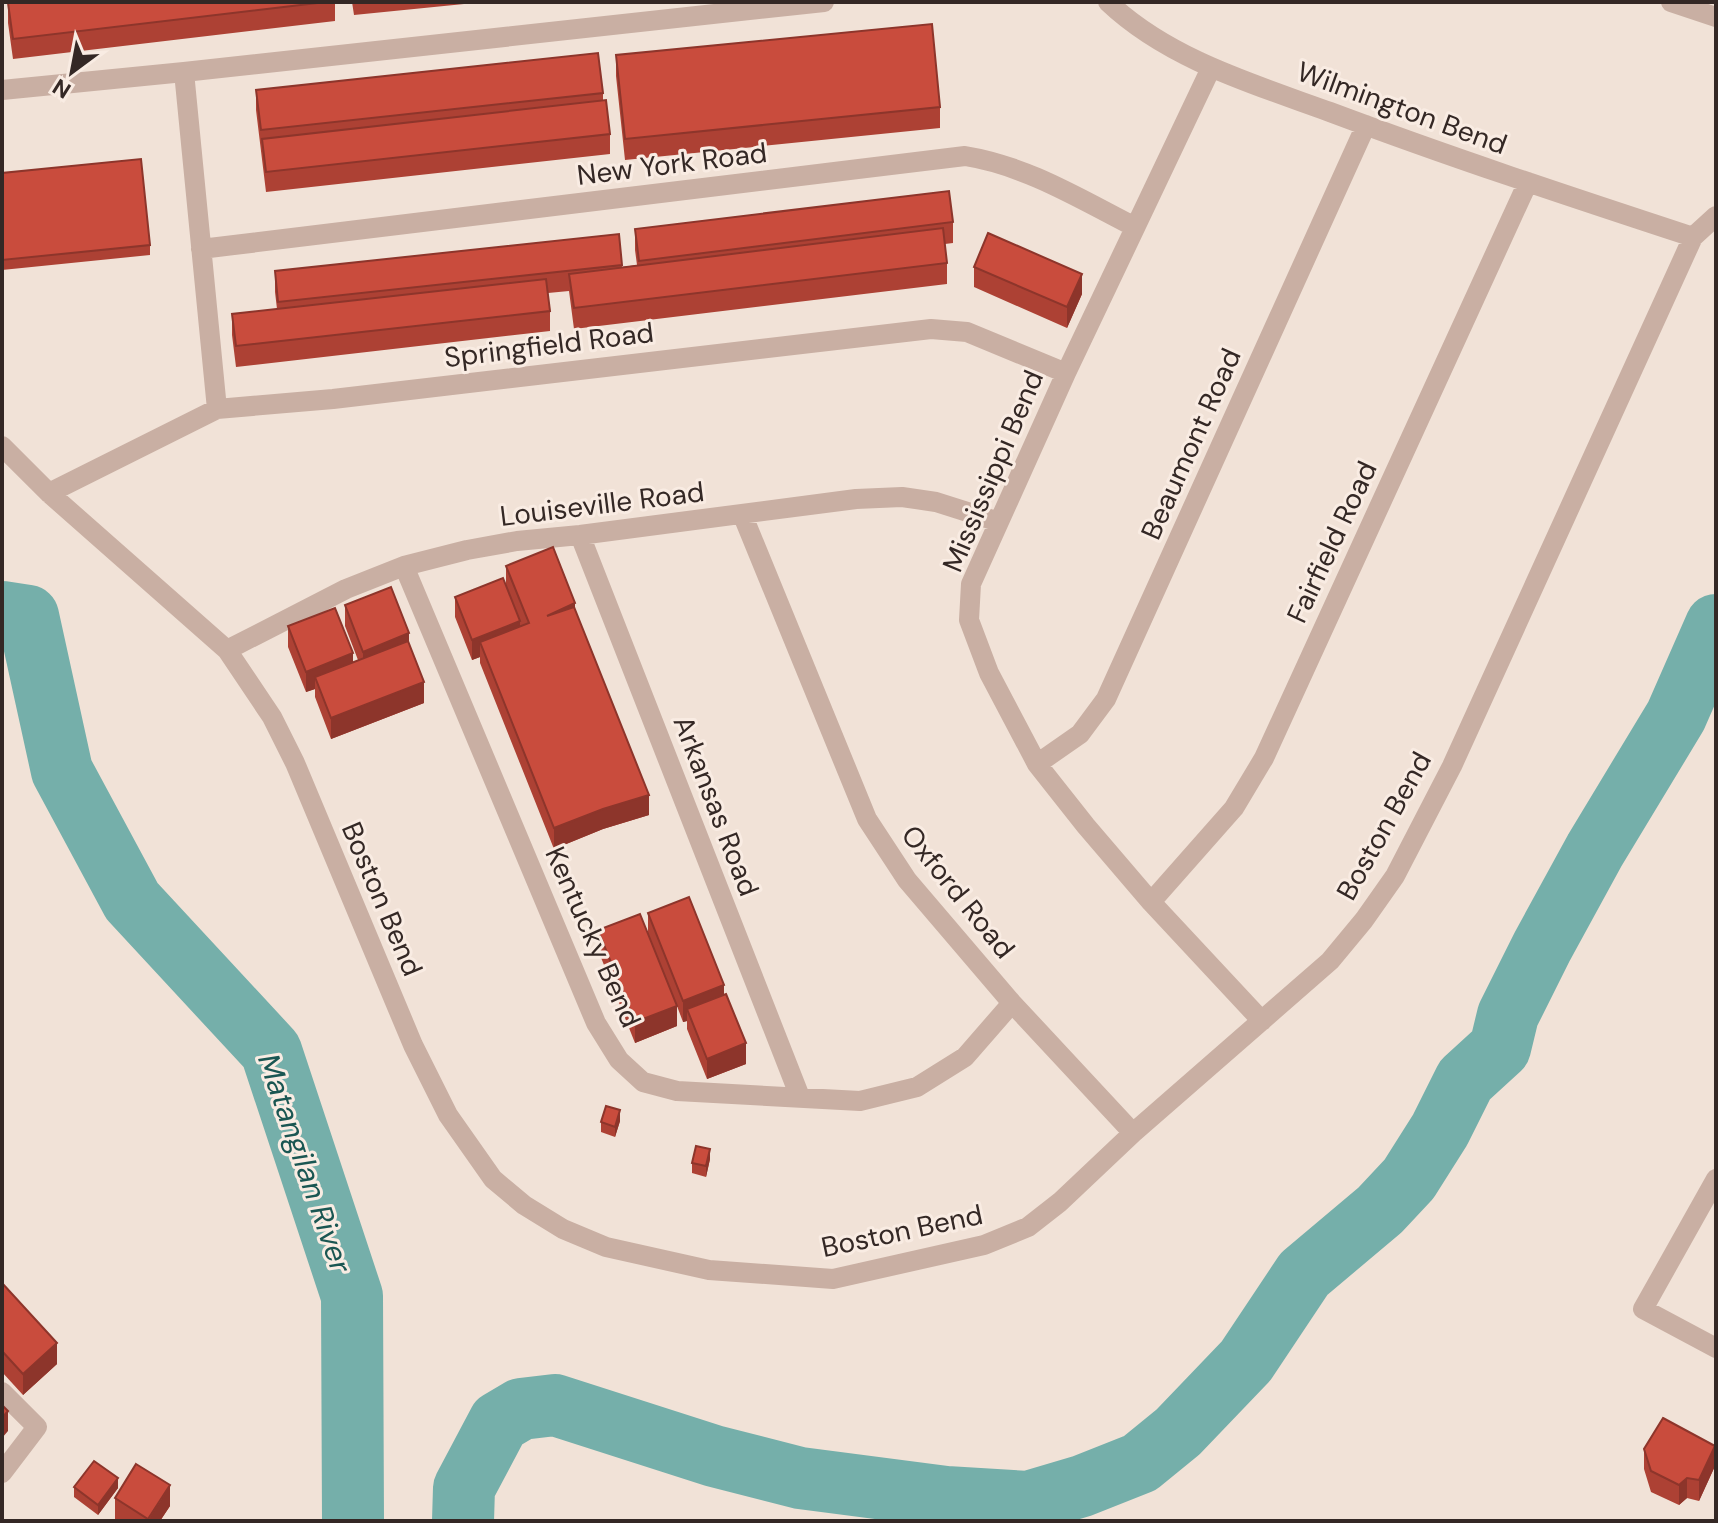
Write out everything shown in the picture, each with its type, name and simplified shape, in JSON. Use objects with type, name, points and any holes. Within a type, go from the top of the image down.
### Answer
[{"type":"street","points":[[2,90],[824,2]]},
{"type":"street","name":"Wilmington Bend","points":[[1108,2],[1129,23],[1211,68],[1528,182],[1693,237]]},
{"type":"street","points":[[1671,2],[1716,17]]},
{"type":"street","name":"Mississippi Bend","points":[[1211,68],[1066,373],[971,584],[969,620],[989,673],[1037,764],[1151,902],[1262,1021]]},
{"type":"street","points":[[184,72],[217,409]]},
{"type":"street","name":"Beaumont Road","points":[[1037,764],[1080,734],[1106,699],[1366,125]]},
{"type":"street","name":"New York Road","points":[[201,249],[965,156],[998,161],[1042,179],[1135,227]]},
{"type":"street","name":"Fairfield Road","points":[[1151,902],[1234,808],[1264,758],[1528,182]]},
{"type":"street","points":[[1693,237],[1716,216]]},
{"type":"street","name":"Boston Bend","points":[[2,446],[49,493],[227,650],[272,717],[413,1045],[448,1115],[493,1179],[524,1205],[563,1229],[606,1247],[709,1270],[833,1279],[984,1245],[1028,1227],[1330,961],[1364,920],[1395,876],[1452,766],[1693,237]]},
{"type":"street","name":"Springfield Road","points":[[49,493],[217,409],[333,399],[931,329],[967,332],[1066,373]]},
{"type":"street","name":"Louiseville Road","points":[[227,650],[346,589],[404,566],[517,541],[743,516],[856,499],[902,497],[936,502],[999,522]]},
{"type":"street","name":"Oxford Road","points":[[743,516],[867,819],[907,880],[1012,1003],[1133,1133]]},
{"type":"street","name":"Arkansas Road","points":[[580,535],[800,1097]]},
{"type":"street","name":"Kentucky Bend","points":[[404,566],[596,1023],[619,1060],[643,1082],[677,1091],[860,1101],[917,1087],[965,1057],[1012,1003]]},
{"type":"street","points":[[1716,1179],[1643,1309],[1716,1348]]},
{"type":"street","points":[[2,1392],[37,1427],[2,1473]]},
{"type":"building","points":[[326,2],[13,39],[8,3]]},
{"type":"building","points":[[932,24],[940,107],[625,139],[616,55]]},
{"type":"building","points":[[598,53],[603,93],[261,130],[256,90]]},
{"type":"building","points":[[606,100],[610,134],[266,172],[262,139]]},
{"type":"building","points":[[141,159],[150,245],[2,260],[2,173]]},
{"type":"building","points":[[949,191],[953,222],[639,261],[635,229]]},
{"type":"building","points":[[943,228],[947,263],[574,308],[569,274]]},
{"type":"building","points":[[988,233],[1082,274],[1067,307],[974,267]]},
{"type":"building","points":[[619,234],[622,265],[278,302],[275,271]]},
{"type":"building","points":[[546,279],[550,311],[236,346],[232,314]]},
{"type":"building","points":[[553,547],[575,603],[547,616],[574,607],[649,795],[554,828],[480,642],[529,623],[506,566]]},
{"type":"building","points":[[503,578],[520,621],[472,640],[455,597]]},
{"type":"building","points":[[391,587],[409,633],[363,652],[345,605]]},
{"type":"building","points":[[335,608],[353,653],[306,672],[288,626]]},
{"type":"building","points":[[408,641],[424,682],[331,718],[315,677]]},
{"type":"building","points":[[689,897],[724,985],[683,1001],[648,913]]},
{"type":"building","points":[[640,914],[677,1006],[635,1022],[598,930]]},
{"type":"building","points":[[726,994],[746,1043],[707,1059],[687,1009]]},
{"type":"building","points":[[606,1106],[620,1110],[615,1127],[601,1122]]},
{"type":"building","points":[[696,1146],[710,1149],[706,1166],[692,1163]]},
{"type":"building","points":[[2,1283],[57,1343],[23,1374],[2,1351]]},
{"type":"building","points":[[1663,1418],[1715,1446],[1699,1480],[1687,1478],[1679,1485],[1651,1471],[1644,1449]]},
{"type":"building","points":[[94,1461],[118,1478],[98,1505],[74,1487]]},
{"type":"building","points":[[136,1464],[170,1485],[148,1519],[115,1498]]},
{"type":"waterway","name":"Matangilan River","points":[[2,612],[28,616],[62,771],[132,901],[271,1051],[352,1296],[353,1521]]},
{"type":"waterway","points":[[463,1521],[464,1488],[499,1422],[521,1409],[555,1405],[714,1456],[800,1478],[946,1497],[1028,1502],[1082,1486],[1140,1463],[1178,1432],[1246,1361],[1304,1274],[1380,1210],[1409,1179],[1440,1130],[1465,1080],[1500,1048],[1508,1015],[1542,947],[1595,850],[1676,716],[1716,625]]}]
